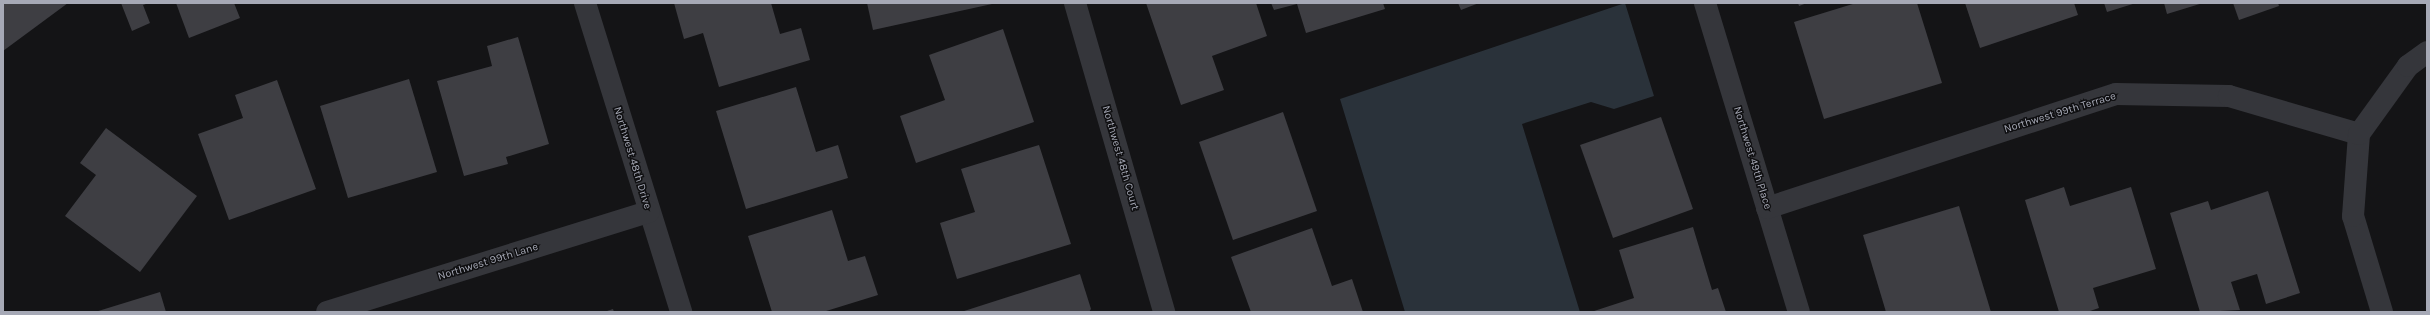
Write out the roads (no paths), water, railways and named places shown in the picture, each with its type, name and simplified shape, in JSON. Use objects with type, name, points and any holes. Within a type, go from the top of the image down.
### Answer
[{"type":"street","name":"Northwest 48th Drive","points":[[585,3],[649,212],[682,312]]},
{"type":"street","name":"Northwest 48th Court","points":[[1075,3],[1164,312]]},
{"type":"street","name":"Northwest 49th Place","points":[[1705,3],[1799,312]]},
{"type":"street","points":[[2382,312],[2353,216],[2359,134],[2408,66],[2427,52]]},
{"type":"street","name":"Northwest 99th Terrace","points":[[1767,208],[2116,94],[2229,96],[2359,134]]},
{"type":"street","name":"Northwest 99th Lane","points":[[327,312],[649,212]]}]
